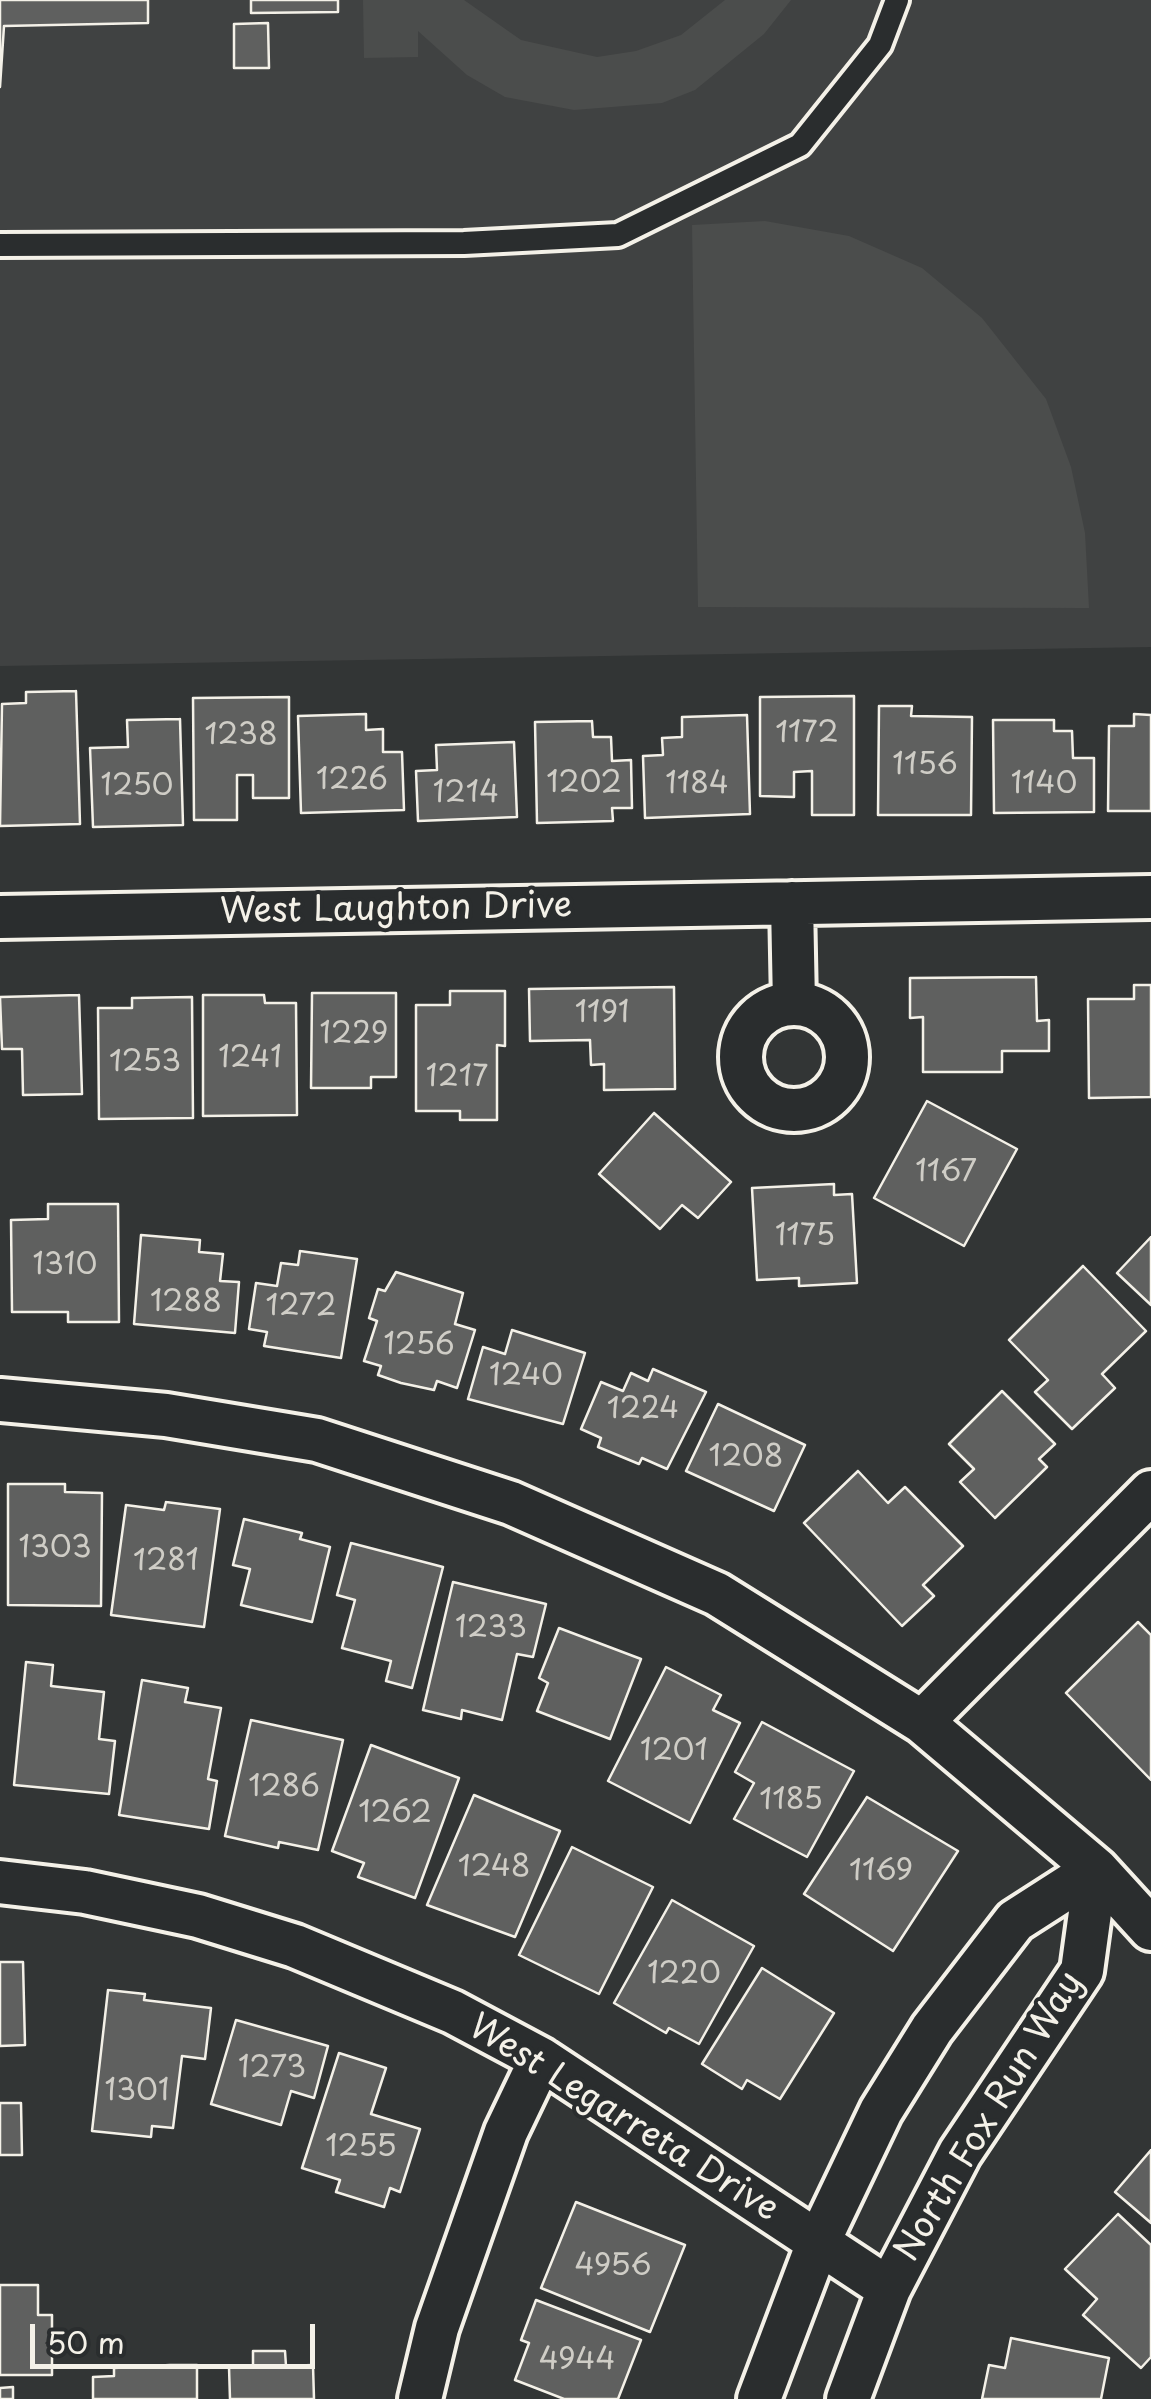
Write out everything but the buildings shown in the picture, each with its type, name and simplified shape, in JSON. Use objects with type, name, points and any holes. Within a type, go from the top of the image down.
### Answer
[{"type":"street","name":"West Laughton Drive","points":[[0,917],[1151,897]]},
{"type":"street","points":[[792,904],[794,1004]]},
{"type":"street","points":[[0,1400],[166,1415],[318,1440],[510,1503],[717,1594],[922,1722],[1096,1869],[1151,1929]]},
{"type":"street","points":[[922,1722],[1151,1492]]},
{"type":"street","points":[[758,2399],[818,2243],[881,2111],[932,2029],[1014,1920],[1096,1869]]},
{"type":"street","name":"North Fox Run Way","points":[[848,2399],[888,2289],[960,2153],[1082,1972],[1096,1869]]},
{"type":"street","name":"West Legarreta Drive","points":[[0,1882],[85,1892],[198,1916],[295,1946],[454,2012],[541,2059],[888,2289]]},
{"type":"street","points":[[420,2399],[437,2328],[506,2132],[541,2059]]},
{"type":"lane","points":[[0,245],[464,243],[618,235],[800,145],[880,45],[897,0]]},
{"type":"shaded area","points":[[0,0],[1151,0],[1151,647],[0,666]]},
{"type":"shaded area","points":[[363,0],[464,0],[521,40],[597,57],[636,51],[681,35],[725,0],[791,0],[764,34],[695,90],[662,103],[574,110],[505,97],[467,75],[418,31],[418,57],[364,58]]},
{"type":"shaded area","points":[[765,221],[849,236],[922,268],[982,318],[1046,399],[1071,467],[1085,533],[1089,608],[698,607],[692,225]]}]
